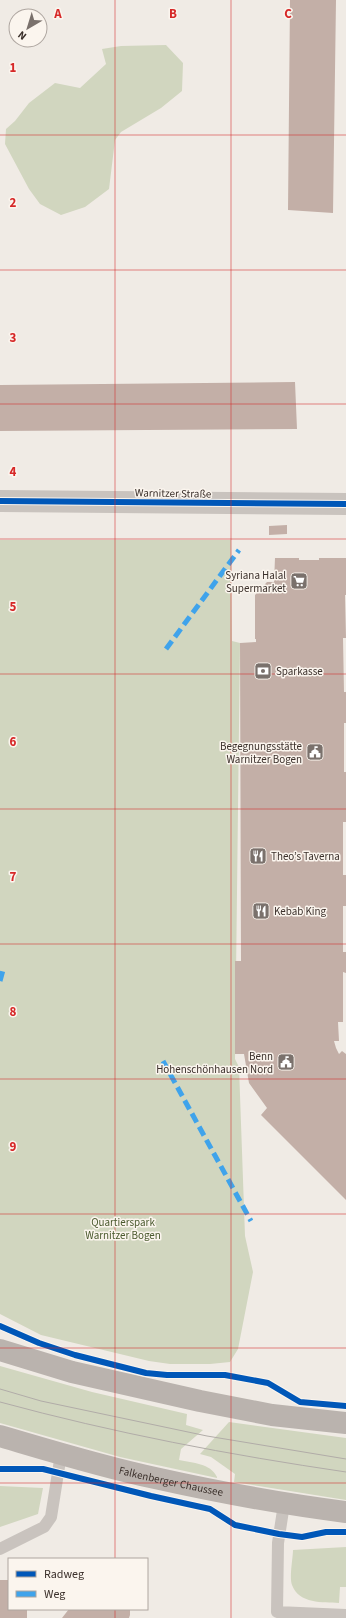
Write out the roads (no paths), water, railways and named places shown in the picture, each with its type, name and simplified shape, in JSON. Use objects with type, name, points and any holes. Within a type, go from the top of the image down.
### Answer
[{"type":"main road","points":[[0,1350],[72,1372],[200,1402],[272,1415],[346,1423]]},
{"type":"main road","name":"Falkenberger Chaussee","points":[[0,1436],[61,1454],[154,1478],[284,1504],[346,1512]]},
{"type":"street","name":"Warnitzer Straße","points":[[0,501],[346,504]]},
{"type":"lane","points":[[0,1549],[44,1527],[50,1517],[61,1454]]},
{"type":"lane","points":[[284,1504],[278,1543],[277,1612],[346,1615]]},
{"type":"tram line","points":[[0,1389],[41,1401],[207,1436],[346,1459]]},
{"type":"tram line","points":[[0,1402],[86,1424],[216,1451],[346,1472]]},
{"type":"place","name":"Syriana Halal Supermarket","points":[[299,581]]},
{"type":"place","name":"Sparkasse","points":[[263,671]]},
{"type":"place","name":"Begegnungsstätte Warnitzer Bogen","points":[[315,752]]},
{"type":"place","name":"Theo’s Taverna","points":[[258,856]]},
{"type":"place","name":"Kebab King","points":[[261,911]]},
{"type":"place","name":"Benn Hohenschönhausen Nord","points":[[286,1062]]},
{"type":"park label","name":"Quartierspark Warnitzer Bogen","points":[[123,1228]]}]
